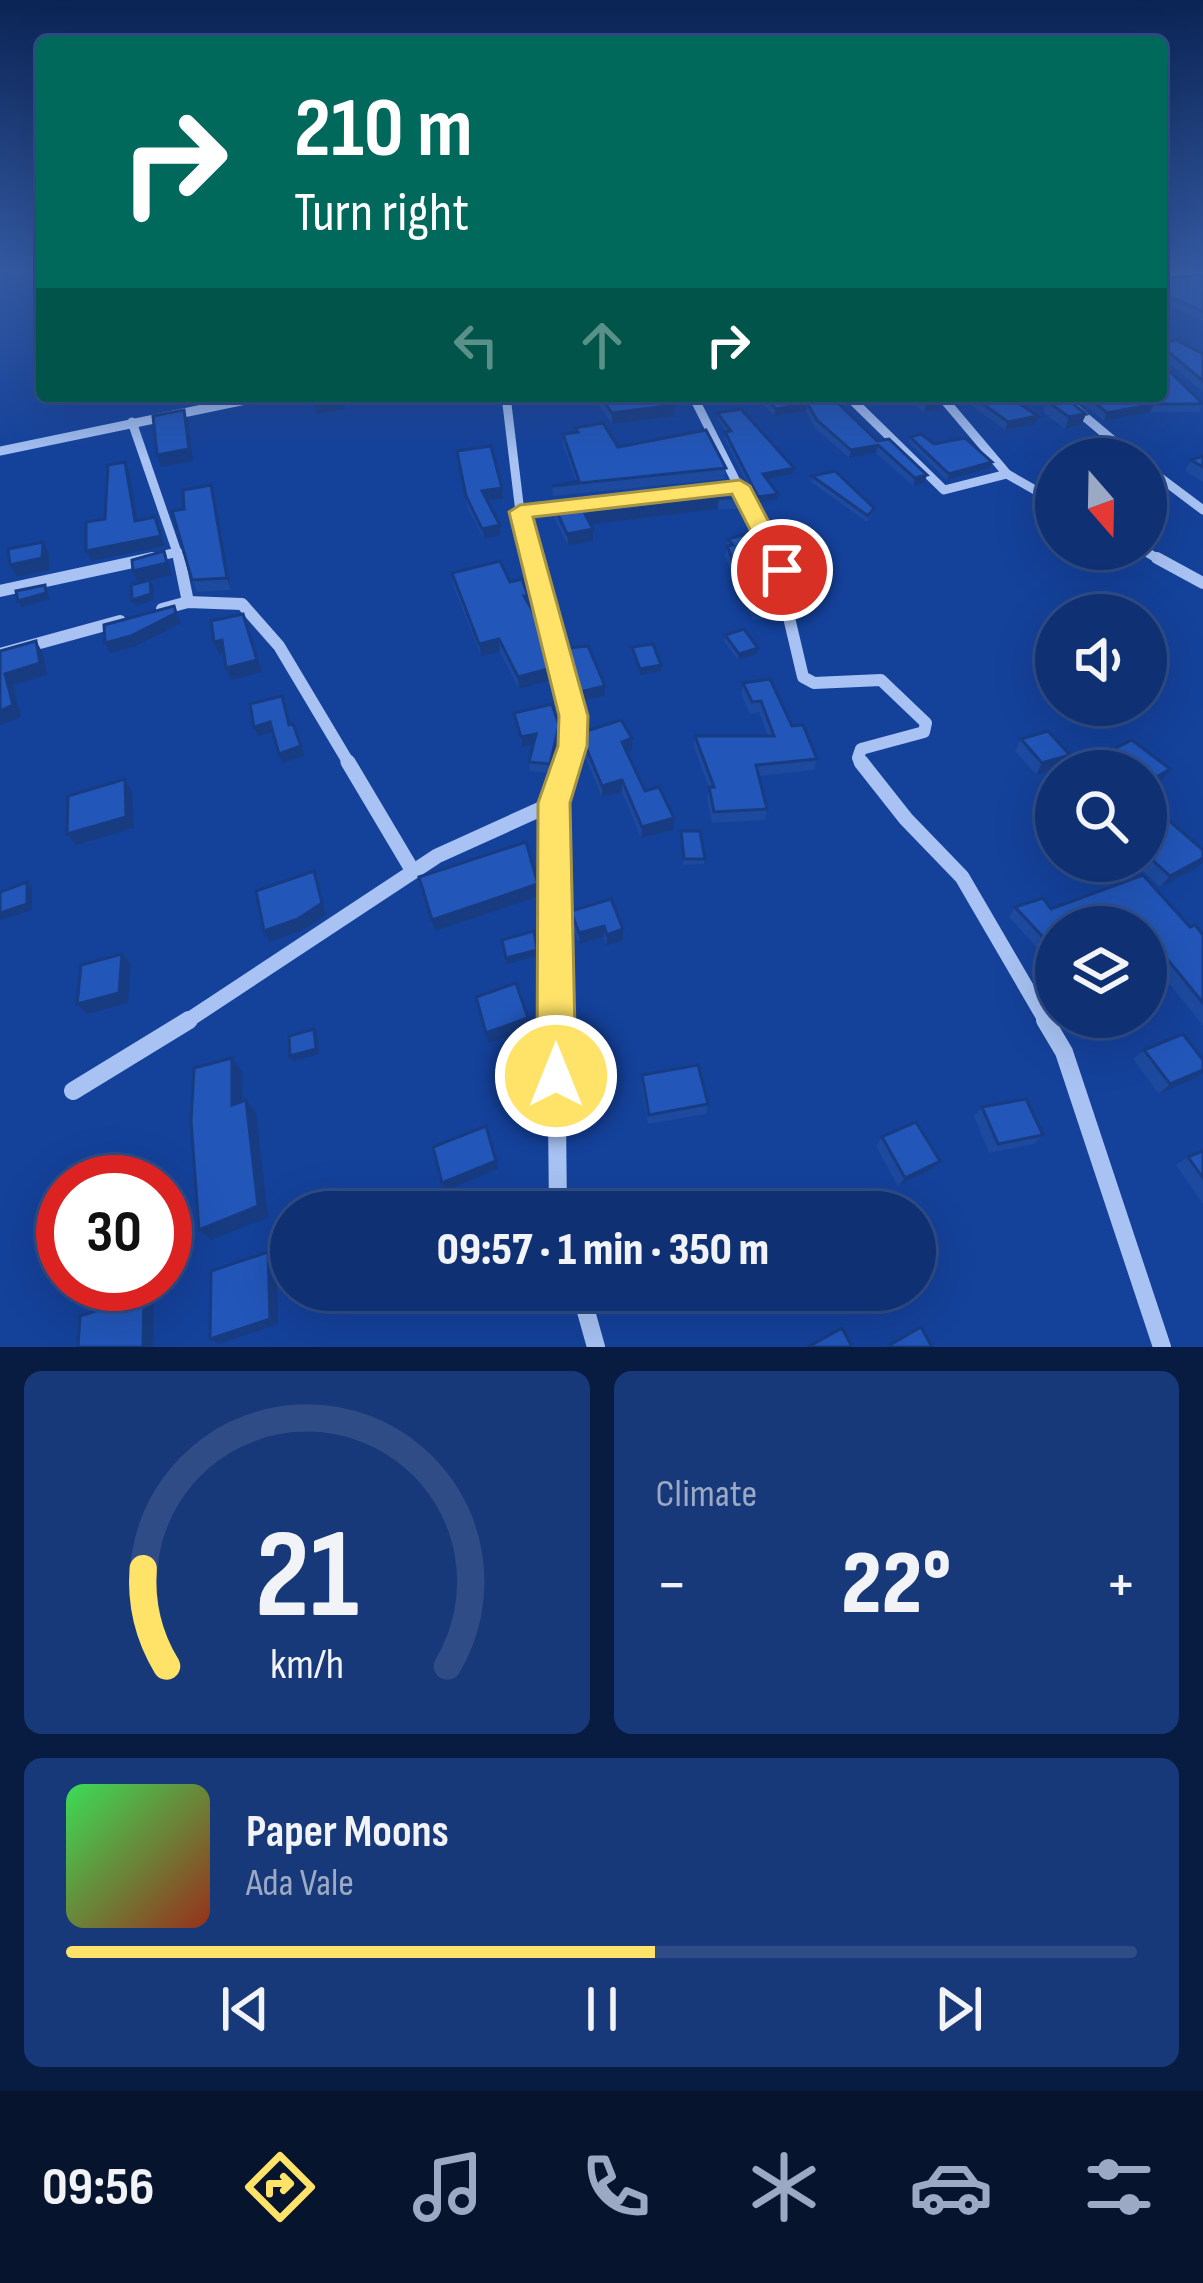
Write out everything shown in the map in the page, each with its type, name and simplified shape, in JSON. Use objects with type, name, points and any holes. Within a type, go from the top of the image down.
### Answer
[{"type":"street","points":[[0,451],[234,402]]},
{"type":"street","points":[[507,402],[520,512],[574,716],[572,746],[554,803],[558,1191]]},
{"type":"street","points":[[696,402],[782,570],[803,677],[814,683],[881,680],[926,722],[924,732],[861,749],[858,758],[906,819],[962,877],[1064,1052],[1162,1347]]},
{"type":"street","points":[[854,402],[944,490],[1007,474]]},
{"type":"street","points":[[946,402],[1007,474],[1035,490]]},
{"type":"street","points":[[1067,402],[1111,438]]},
{"type":"street","points":[[132,422],[178,551],[188,602]]},
{"type":"street","points":[[1167,483],[1203,510]]},
{"type":"street","points":[[717,489],[740,486]]},
{"type":"street","points":[[520,512],[586,504]]},
{"type":"street","points":[[0,591],[178,551]]},
{"type":"street","points":[[1167,563],[1203,583]]},
{"type":"street","points":[[146,614],[188,602],[242,604],[279,646],[411,868]]},
{"type":"street","points":[[0,654],[126,620]]},
{"type":"street","points":[[73,1091],[260,975],[411,868],[499,821],[554,803]]},
{"type":"street","points":[[586,1311],[596,1347]]},
{"type":"building","points":[[1176,340],[1203,354],[1203,381],[1167,350],[1167,342]]},
{"type":"building","points":[[1167,369],[1203,404],[1154,404],[1107,413],[1094,402],[1167,402]]},
{"type":"building","points":[[604,402],[674,405],[612,413]]},
{"type":"building","points":[[769,402],[837,402],[877,441],[889,439],[927,475],[915,478],[878,445],[851,450],[817,420],[807,403],[776,409]]},
{"type":"building","points":[[980,402],[1017,402],[1038,416],[1008,422]]},
{"type":"building","points":[[1048,402],[1071,402],[1086,414],[1069,417]]},
{"type":"building","points":[[741,409],[794,468],[763,474],[778,494],[758,497],[725,432],[731,431],[717,413]]},
{"type":"building","points":[[184,410],[189,449],[157,455],[153,416]]},
{"type":"building","points":[[603,423],[618,447],[706,430],[726,468],[552,486],[579,481],[563,434]]},
{"type":"building","points":[[921,434],[934,444],[965,438],[992,462],[949,474],[910,437]]},
{"type":"building","points":[[491,446],[502,488],[482,491],[500,525],[482,529],[466,496],[457,451]]},
{"type":"building","points":[[125,462],[135,521],[155,517],[161,536],[86,551],[86,522],[105,519],[108,465]]},
{"type":"building","points":[[835,471],[874,508],[868,516],[812,476]]},
{"type":"building","points":[[211,485],[227,578],[192,580],[172,511],[184,509],[183,490]]},
{"type":"building","points":[[734,485],[741,498],[585,514],[593,529],[567,534],[554,506]]},
{"type":"building","points":[[754,532],[766,547],[753,550],[772,571],[780,606],[754,609],[727,546],[733,545],[728,539]]},
{"type":"building","points":[[43,542],[42,558],[10,565],[8,549]]},
{"type":"building","points":[[164,551],[167,563],[133,571],[132,560]]},
{"type":"building","points":[[500,561],[510,582],[522,579],[552,668],[518,677],[499,639],[479,644],[452,573]]},
{"type":"building","points":[[150,580],[151,594],[132,600],[131,585]]},
{"type":"building","points":[[45,585],[46,593],[18,601],[16,591]]},
{"type":"building","points":[[174,606],[176,613],[131,636],[105,643],[104,625]]},
{"type":"building","points":[[243,614],[257,660],[226,668],[222,640],[214,642],[211,621]]},
{"type":"building","points":[[744,629],[758,648],[739,654],[725,635]]},
{"type":"building","points":[[36,641],[40,663],[5,674],[13,705],[0,711],[0,651]]},
{"type":"building","points":[[653,644],[661,665],[640,669],[632,647]]},
{"type":"building","points":[[588,646],[605,686],[580,692],[568,648]]},
{"type":"building","points":[[770,679],[792,726],[803,725],[817,759],[756,765],[767,809],[714,812],[709,787],[714,787],[695,736],[774,736],[761,701],[752,702],[743,683]]},
{"type":"building","points":[[282,696],[289,725],[293,724],[301,746],[279,754],[270,722],[254,727],[250,704]]},
{"type":"building","points":[[552,704],[559,725],[550,764],[529,762],[536,734],[521,737],[514,713]]},
{"type":"building","points":[[621,720],[632,738],[622,742],[645,791],[659,787],[674,818],[642,827],[622,780],[602,786],[580,733]]},
{"type":"building","points":[[1048,731],[1065,750],[1035,750],[1035,755],[1021,739]]},
{"type":"building","points":[[1132,740],[1145,750],[1112,750]]},
{"type":"building","points":[[125,779],[126,817],[67,834],[68,796]]},
{"type":"building","points":[[1167,819],[1203,850],[1203,858],[1170,876]]},
{"type":"building","points":[[681,831],[700,831],[705,859],[684,859]]},
{"type":"building","points":[[526,842],[538,884],[432,920],[419,877]]},
{"type":"building","points":[[314,871],[322,903],[298,919],[264,931],[256,891]]},
{"type":"building","points":[[27,882],[27,904],[0,913],[0,892]]},
{"type":"building","points":[[1124,882],[1149,882],[1203,935],[1203,1003],[1167,959],[1167,906],[1059,906]]},
{"type":"building","points":[[1043,898],[1049,906],[1035,906],[1035,928],[1015,907]]},
{"type":"building","points":[[611,899],[623,929],[607,935],[604,926],[579,933],[571,911]]},
{"type":"building","points":[[534,931],[537,950],[506,958],[502,940]]},
{"type":"building","points":[[122,954],[119,993],[77,1004],[81,965]]},
{"type":"building","points":[[516,983],[528,1018],[486,1033],[476,997]]},
{"type":"building","points":[[314,1029],[316,1049],[290,1056],[289,1036]]},
{"type":"building","points":[[1183,1034],[1203,1060],[1203,1070],[1170,1084],[1144,1050]]},
{"type":"building","points":[[232,1058],[232,1105],[246,1100],[258,1206],[199,1230],[191,1121],[194,1068]]},
{"type":"building","points":[[698,1065],[708,1104],[649,1115],[642,1075]]},
{"type":"building","points":[[1026,1099],[1043,1135],[998,1144],[982,1107]]},
{"type":"building","points":[[916,1122],[940,1161],[905,1178],[882,1137]]},
{"type":"building","points":[[486,1126],[496,1161],[442,1183],[433,1147]]},
{"type":"building","points":[[1203,1151],[1203,1178],[1188,1157]]},
{"type":"building","points":[[268,1252],[270,1319],[210,1339],[211,1271]]},
{"type":"building","points":[[95,1311],[144,1311],[143,1347],[78,1347],[80,1316]]},
{"type":"building","points":[[921,1327],[932,1347],[888,1347],[888,1346]]},
{"type":"building","points":[[842,1328],[852,1347],[808,1347]]},
{"type":"route","points":[[556,1076],[554,803],[572,746],[574,716],[520,512],[740,486],[782,570]]}]
